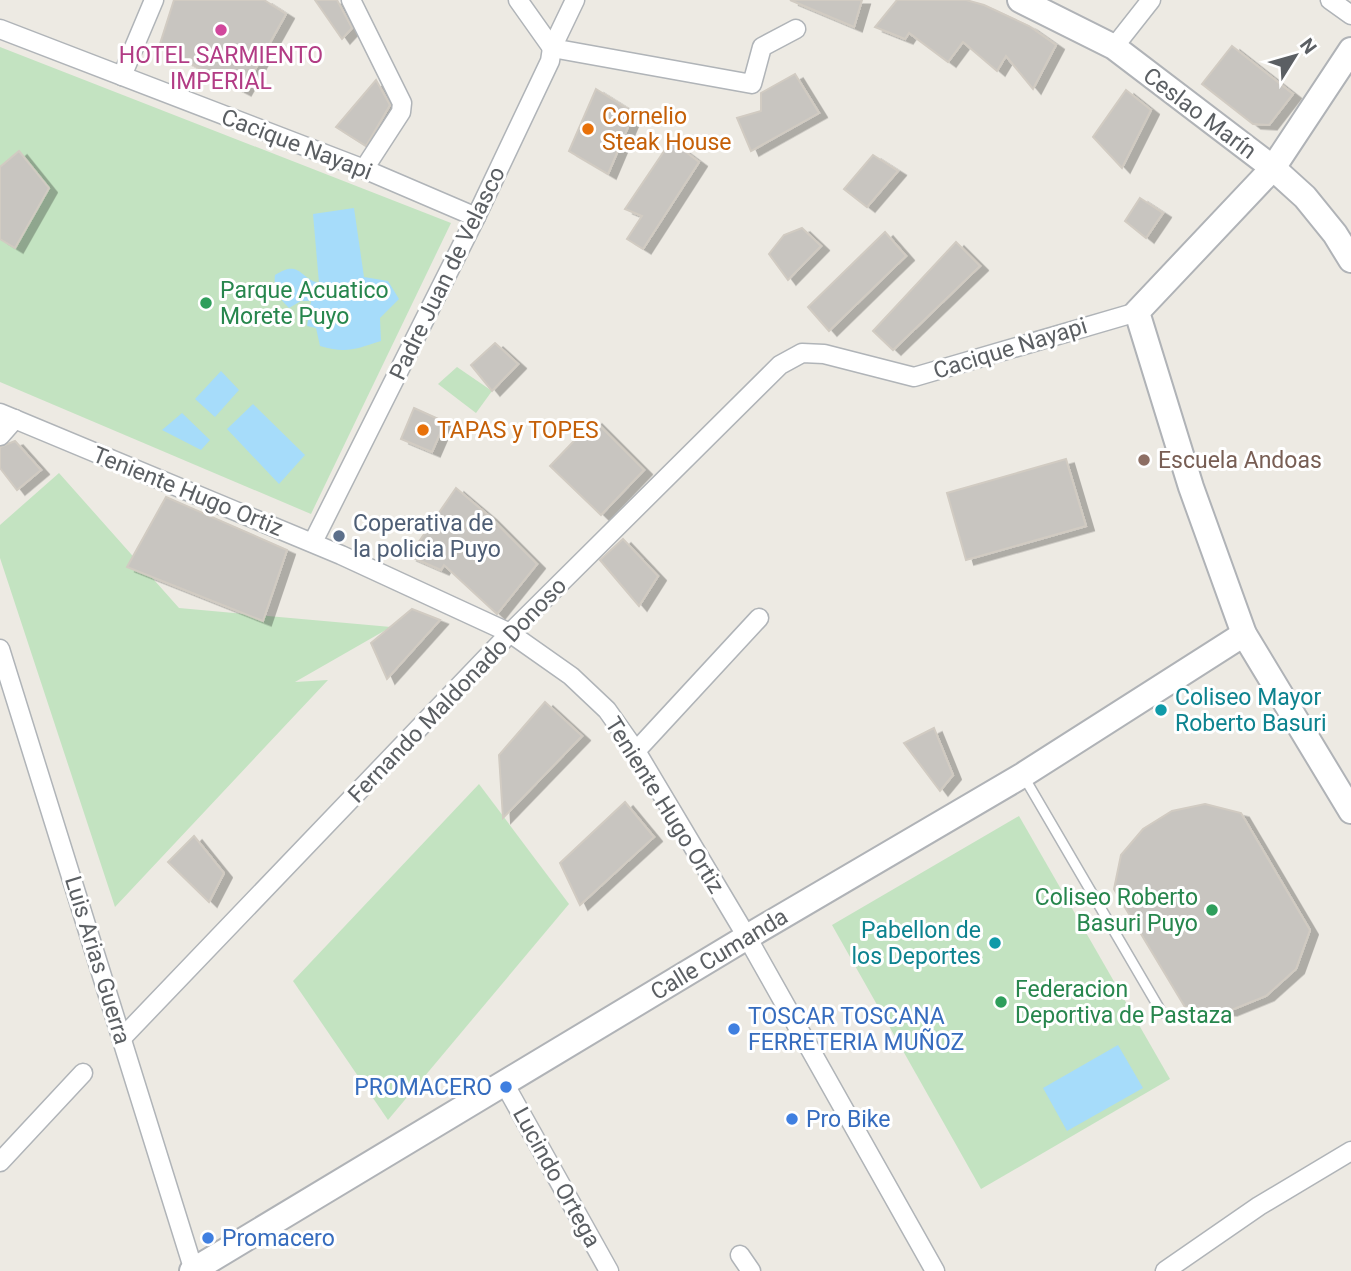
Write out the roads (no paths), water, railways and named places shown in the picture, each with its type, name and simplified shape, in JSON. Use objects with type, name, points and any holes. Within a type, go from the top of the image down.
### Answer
[{"type":"street","points":[[122,76],[154,0]]},
{"type":"street","points":[[351,0],[402,103],[401,112],[364,169]]},
{"type":"street","points":[[518,0],[552,48],[752,83],[762,47],[796,29]]},
{"type":"street","name":"Padre Juan de Velasco","points":[[313,542],[476,217],[550,61],[552,48],[575,0]]},
{"type":"street","name":"Ceslao Marín","points":[[1020,0],[1114,47],[1273,168],[1305,197],[1335,234],[1351,260]]},
{"type":"street","points":[[1114,47],[1151,0]]},
{"type":"street","points":[[1331,0],[1351,15]]},
{"type":"street","name":"Cacique Nayapi","points":[[0,29],[364,169],[476,217]]},
{"type":"street","points":[[1351,50],[1273,168],[1137,312],[1191,487],[1244,634],[1351,811]]},
{"type":"street","name":"Cacique Nayapi","points":[[802,353],[824,354],[914,377],[1137,312]]},
{"type":"street","name":"Fernando Maldonado Donoso","points":[[122,1038],[510,634],[780,365],[802,353]]},
{"type":"street","points":[[0,436],[8,416]]},
{"type":"street","name":"Teniente Hugo Ortiz","points":[[8,416],[313,542],[510,634],[572,676],[607,710],[636,751],[747,937],[933,1270]]},
{"type":"street","points":[[636,751],[759,618]]},
{"type":"street","name":"Calle Cumanda","points":[[193,1271],[747,937],[1023,775],[1244,634]]},
{"type":"street","name":"Luis Arias Guerra","points":[[0,649],[193,1271]]},
{"type":"street","points":[[0,1161],[83,1073]]},
{"type":"street","name":"Lucindo Ortega","points":[[504,1083],[609,1271]]},
{"type":"street","points":[[1165,1271],[1259,1206],[1351,1151]]},
{"type":"street","points":[[740,1255],[751,1271]]},
{"type":"lane","points":[[1023,775],[1162,1013]]},
{"type":"water","name":"Parque Acuatico Morete Puyo","points":[[354,208],[364,277],[388,281],[399,299],[380,318],[381,341],[358,348],[337,350],[320,346],[316,328],[307,326],[311,301],[301,301],[289,308],[278,293],[275,275],[295,269],[319,283],[313,214]]},
{"type":"water","points":[[221,371],[239,390],[215,417],[195,399]]},
{"type":"water","points":[[253,404],[305,455],[279,484],[227,429]]},
{"type":"water","points":[[182,413],[210,440],[201,450],[162,430]]},
{"type":"water","points":[[1118,1045],[1143,1088],[1067,1131],[1043,1088]]},
{"type":"place","name":"HOTEL SARMIENTO IMPERIAL","points":[[221,30]]},
{"type":"place","name":"Cornelio Steak House","points":[[588,129]]},
{"type":"place","name":"Parque Acuatico Morete Puyo","points":[[206,303]]},
{"type":"place","name":"TAPAS y TOPES","points":[[423,430]]},
{"type":"place","name":"Escuela Andoas","points":[[1144,460]]},
{"type":"place","name":"Coperativa de la policia Puyo","points":[[339,536]]},
{"type":"place","name":"Coliseo Mayor Roberto Basuri","points":[[1161,710]]},
{"type":"place","name":"Coliseo Roberto Basuri Puyo","points":[[1212,910]]},
{"type":"place","name":"Pabellon de los Deportes","points":[[995,943]]},
{"type":"place","name":"Federacion Deportiva de Pastaza","points":[[1001,1002]]},
{"type":"place","name":"TOSCAR TOSCANA FERRETERIA MUÑOZ","points":[[734,1029]]},
{"type":"place","name":"PROMACERO","points":[[506,1087]]},
{"type":"place","name":"Pro Bike","points":[[792,1119]]},
{"type":"place","name":"Promacero","points":[[208,1238]]}]
